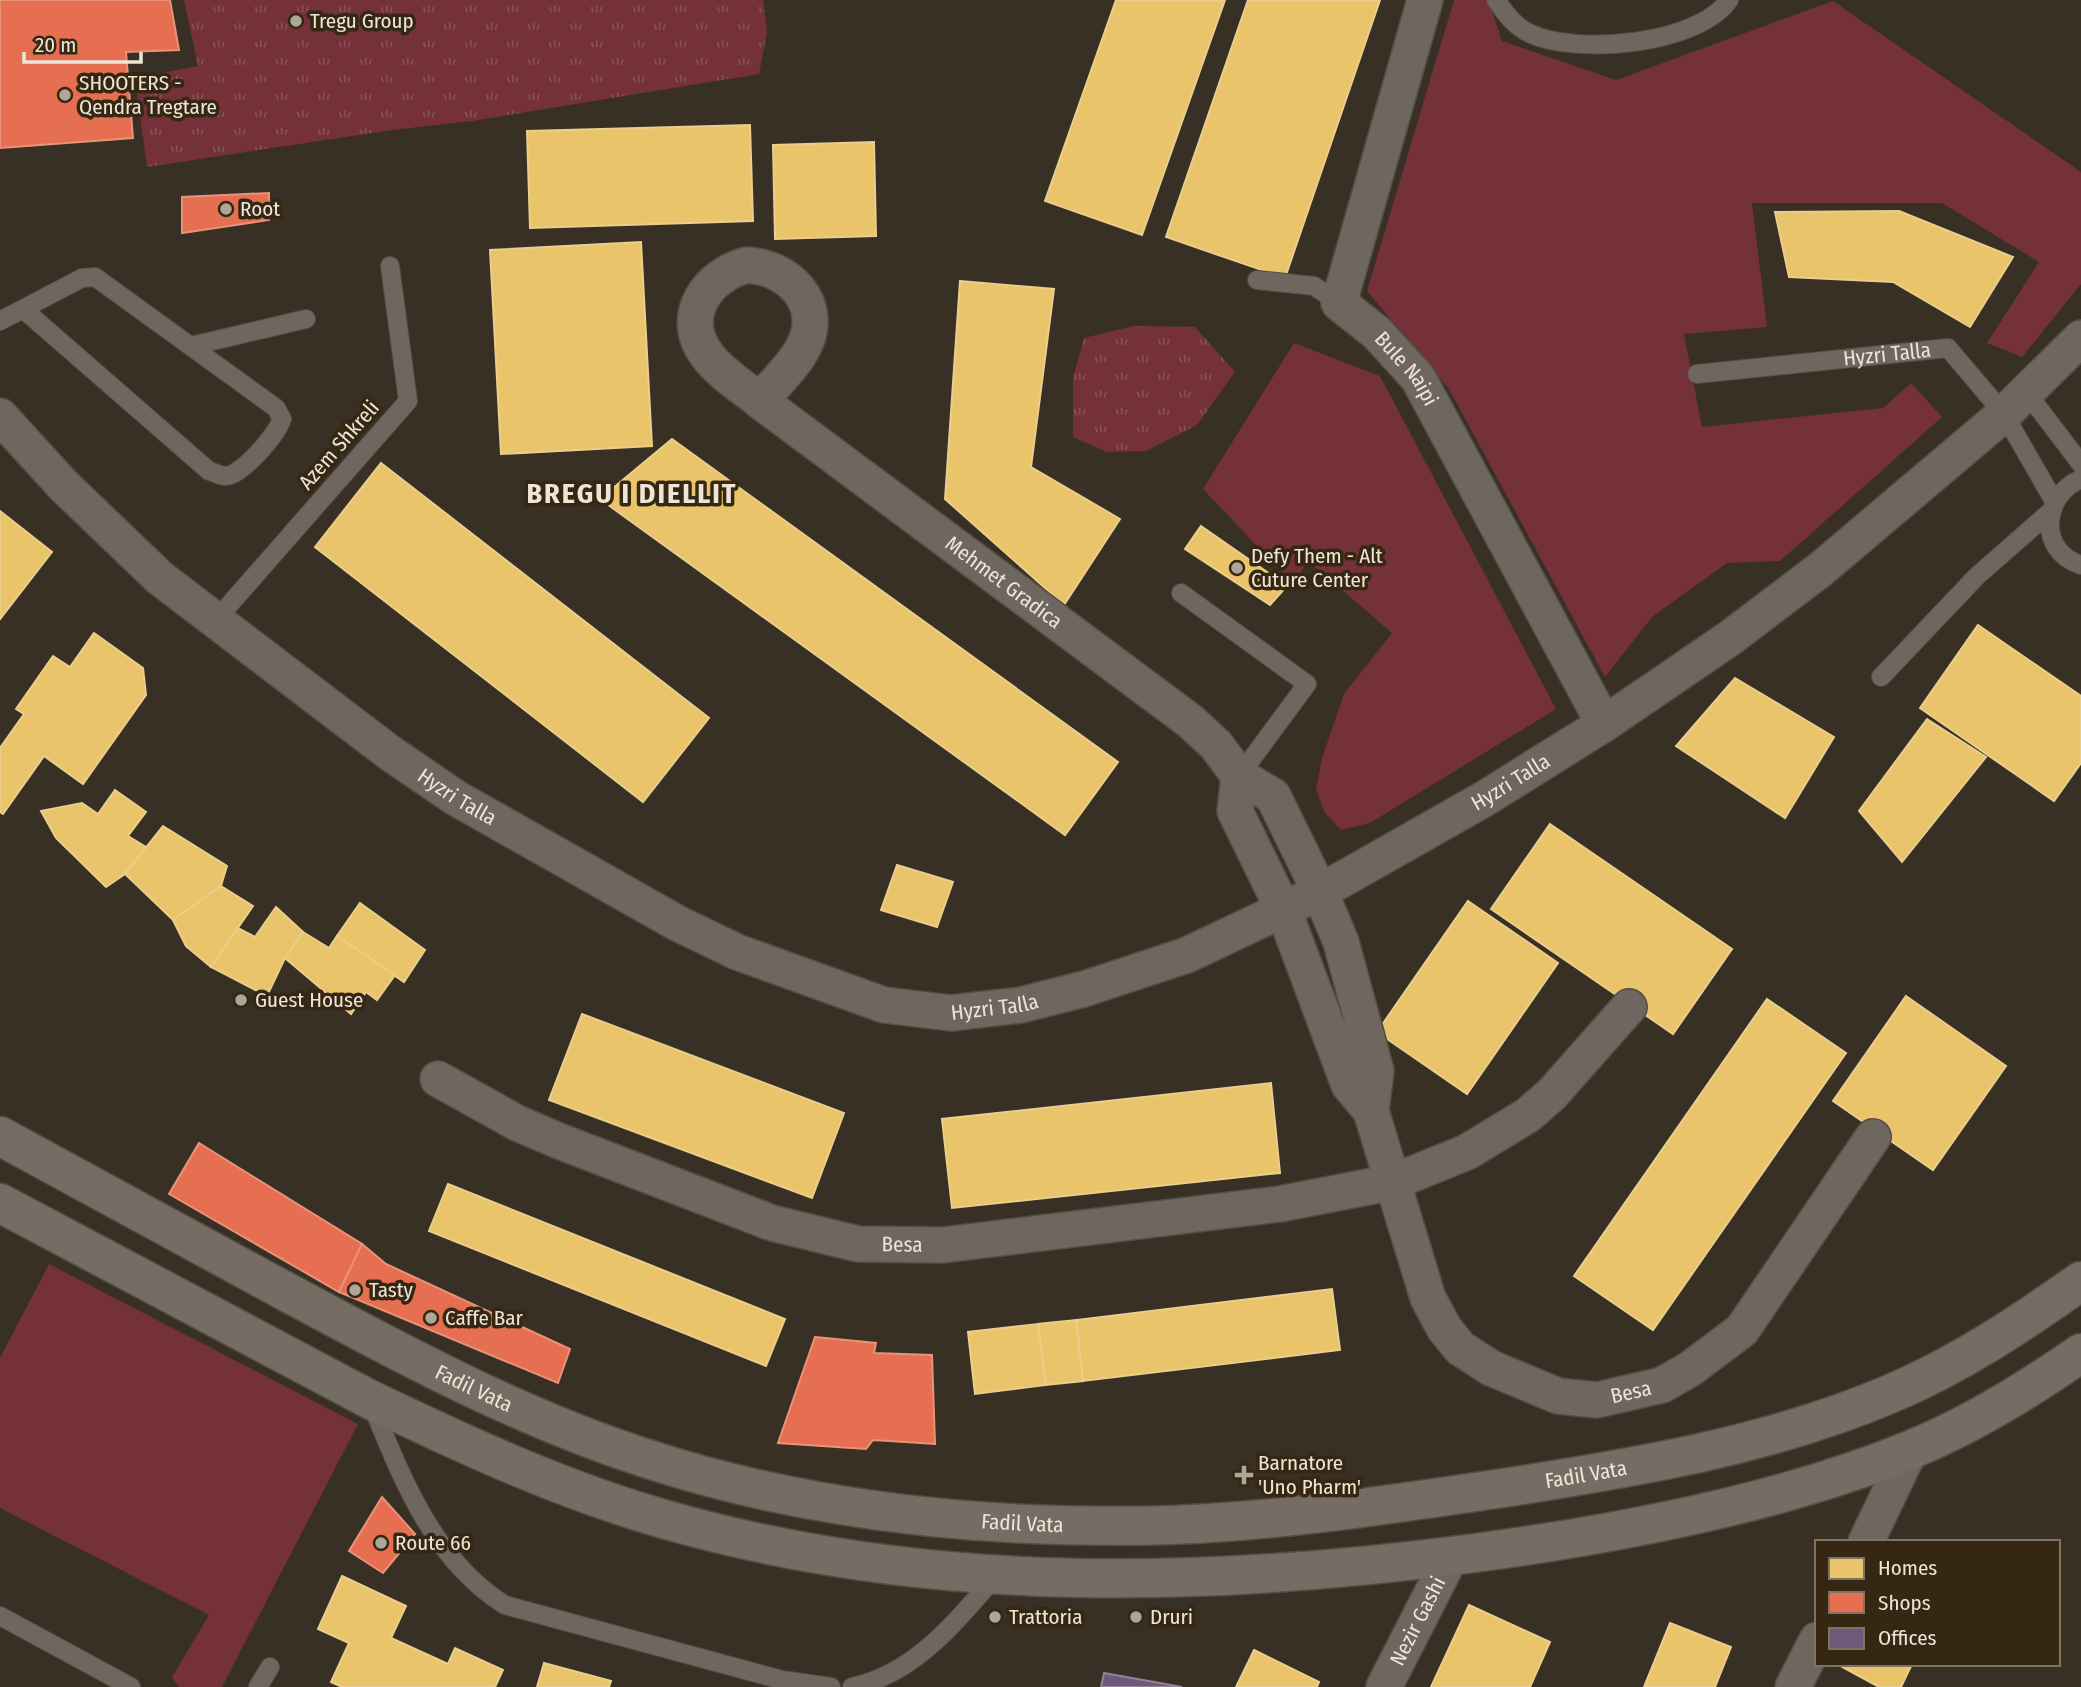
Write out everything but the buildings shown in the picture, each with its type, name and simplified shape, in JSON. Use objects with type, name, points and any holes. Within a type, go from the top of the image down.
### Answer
[{"type":"main road","name":"Fadil Vata","points":[[0,1136],[414,1361],[534,1416],[646,1458],[744,1485],[844,1504],[1041,1524],[1174,1525],[1306,1513],[1552,1480],[1725,1447],[1886,1396],[1953,1365],[2081,1281]]},
{"type":"main road","points":[[0,1203],[369,1399],[508,1462],[667,1520],[821,1554],[996,1575],[1175,1579],[1351,1567],[1547,1544],[1642,1526],[1762,1497],[1910,1450],[1983,1415],[2081,1353]]},
{"type":"street","points":[[1339,303],[1426,0]]},
{"type":"street","name":"Bule Naipi","points":[[1339,303],[1377,332],[1418,378],[1604,724]]},
{"type":"street","name":"Hyzri Talla","points":[[0,416],[64,486],[127,546],[215,621],[390,753],[456,798],[677,923],[737,952],[884,1005],[951,1013],[1021,1005],[1149,969],[1284,911],[1485,799],[1604,724],[1730,638],[1821,569],[2016,403],[2081,338]]},
{"type":"street","name":"Mehmet Gradica","points":[[760,401],[1191,721],[1216,745],[1239,776],[1273,796],[1320,892]]},
{"type":"street","points":[[1239,776],[1235,811],[1284,911]]},
{"type":"street","name":"Besa","points":[[1320,892],[1341,942],[1376,1071],[1371,1111]]},
{"type":"street","name":"Besa","points":[[1284,911],[1349,1085],[1371,1111],[1429,1298],[1444,1328],[1460,1348],[1526,1385],[1558,1396],[1597,1400],[1662,1385],[1717,1351],[1742,1330],[1874,1137]]},
{"type":"street","name":"Besa","points":[[439,1079],[517,1123],[772,1223],[858,1244],[943,1245],[1280,1203],[1393,1182],[1466,1152],[1528,1115],[1552,1094],[1629,1007]]},
{"type":"street","points":[[1867,1540],[1910,1450]]},
{"type":"street","name":"Nezir Gashi","points":[[1384,1687],[1451,1556]]},
{"type":"street","points":[[1793,1687],[1815,1644]]},
{"type":"lane","points":[[1496,0],[1507,17],[1531,34],[1581,44],[1638,42],[1690,29],[1729,0]]},
{"type":"lane","name":"Azem Shkreli","points":[[215,621],[408,401],[390,266]]},
{"type":"lane","points":[[0,321],[82,278],[95,277],[276,408],[282,419],[278,431],[238,472],[224,476],[209,471],[23,309]]},
{"type":"lane","points":[[1257,280],[1314,285],[1339,303]]},
{"type":"lane","points":[[191,346],[306,319]]},
{"type":"lane","name":"Hyzri Talla","points":[[1697,374],[1948,348],[2016,403],[2081,464]]},
{"type":"lane","name":"Hyzri Talla","points":[[2016,403],[2052,507],[2049,527],[2053,542],[2062,554],[2081,565]]},
{"type":"lane","points":[[1881,677],[1977,576],[2052,507],[2060,491],[2081,479]]},
{"type":"lane","points":[[1181,593],[1307,684],[1239,776]]},
{"type":"lane","points":[[369,1399],[420,1511],[445,1549],[488,1595],[505,1605],[781,1683],[831,1687]]},
{"type":"lane","points":[[852,1687],[878,1681],[927,1648],[960,1618],[996,1575]]},
{"type":"lane","points":[[0,1616],[131,1687]]},
{"type":"lane","points":[[258,1687],[270,1667]]},
{"type":"green space","points":[[184,0],[763,0],[767,32],[759,74],[472,121],[392,130],[147,167],[135,78],[198,66]]},
{"type":"green space","points":[[1454,0],[1488,0],[1502,41],[1616,80],[1833,1],[2081,172],[2081,284],[2022,357],[1987,343],[2039,262],[1942,203],[1752,203],[1767,327],[1684,334],[1702,427],[1883,408],[1911,383],[1942,417],[1780,561],[1727,563],[1652,617],[1605,677],[1449,389],[1367,291]]},
{"type":"green space","points":[[1133,326],[1195,327],[1235,372],[1197,425],[1146,451],[1107,452],[1073,437],[1073,378],[1084,338]]},
{"type":"green space","points":[[1294,343],[1380,376],[1556,709],[1370,823],[1341,830],[1325,813],[1316,790],[1322,758],[1344,694],[1392,633],[1308,561],[1293,584],[1203,489]]},
{"type":"green space","points":[[49,1264],[358,1424],[222,1687],[179,1687],[172,1677],[209,1615],[0,1508],[0,1358]]},
{"type":"place","name":"Tregu Group","points":[[296,21]]},
{"type":"place","name":"SHOOTERS - Qendra Tregtare","points":[[65,95]]},
{"type":"place","name":"Root","points":[[226,209]]},
{"type":"place","name":"Defy Them - Alt Cuture Center","points":[[1237,568]]},
{"type":"place","name":"Guest House","points":[[241,1000]]},
{"type":"place","name":"Tasty","points":[[355,1290]]},
{"type":"place","name":"Caffe Bar","points":[[431,1318]]},
{"type":"place","name":"Barnatore 'Uno Pharm'","points":[[1244,1475]]},
{"type":"place","name":"Route 66","points":[[381,1543]]},
{"type":"place","name":"Trattoria","points":[[995,1617]]},
{"type":"place","name":"Druri","points":[[1136,1617]]},
{"type":"district","name":"BREGU I DIELLIT","points":[[632,493]]}]
